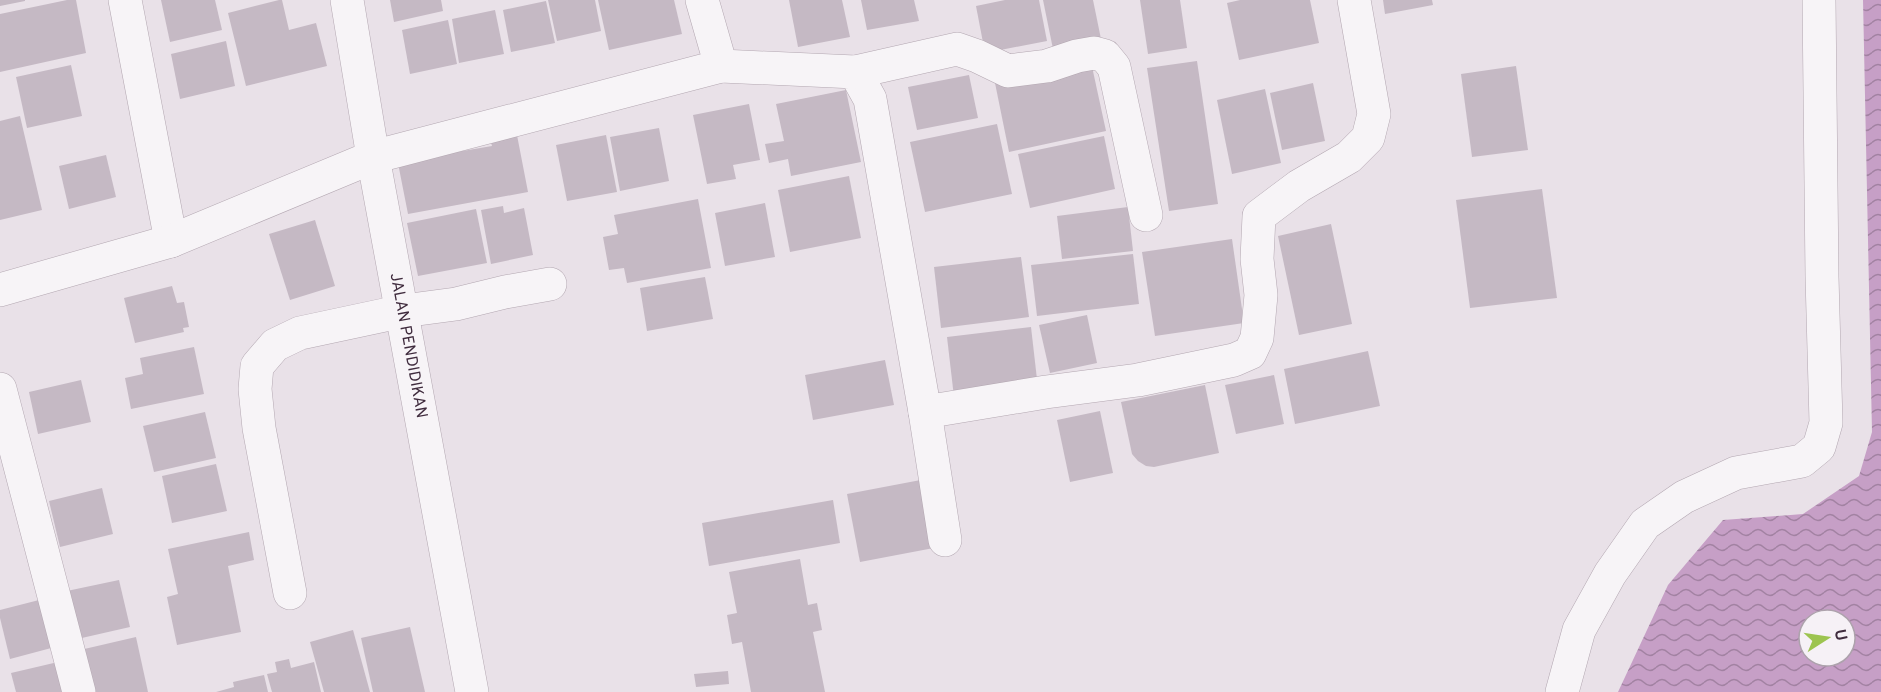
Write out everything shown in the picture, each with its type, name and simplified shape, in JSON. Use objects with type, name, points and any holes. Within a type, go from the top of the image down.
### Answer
[{"type":"street","points":[[124,0],[171,240]]},
{"type":"street","name":"JALAN PENDIDIKAN","points":[[347,0],[373,157],[472,692]]},
{"type":"street","points":[[702,0],[721,66]]},
{"type":"street","points":[[925,412],[1046,392],[1138,380],[1234,360],[1250,352],[1257,338],[1261,295],[1257,259],[1259,216],[1299,186],[1349,157],[1368,138],[1374,114],[1354,0]]},
{"type":"street","points":[[1562,692],[1579,630],[1610,574],[1645,524],[1684,497],[1736,473],[1802,461],[1819,447],[1826,423],[1819,0]]},
{"type":"street","points":[[0,290],[171,240],[373,157],[721,66],[855,72],[957,49],[1008,71],[1047,66],[1094,53],[1106,56],[1114,67],[1146,215]]},
{"type":"street","points":[[855,72],[870,99],[945,540]]},
{"type":"street","points":[[290,593],[259,428],[255,389],[256,366],[275,345],[300,333],[550,284]]},
{"type":"street","points":[[0,389],[13,491],[79,692]]},
{"type":"water","points":[[1863,0],[1881,0],[1881,692],[1618,692],[1668,585],[1723,520],[1803,514],[1859,476],[1872,432]]},
{"type":"building","points":[[0,0],[25,0],[25,1],[0,6]]},
{"type":"building","points":[[76,0],[86,53],[0,72],[0,14]]},
{"type":"building","points":[[161,0],[215,0],[222,30],[170,42]]},
{"type":"building","points":[[282,0],[289,30],[316,23],[327,66],[246,86],[228,13]]},
{"type":"building","points":[[390,0],[441,0],[443,11],[394,22]]},
{"type":"building","points":[[548,0],[595,0],[601,31],[557,41]]},
{"type":"building","points":[[598,0],[674,0],[682,34],[609,50]]},
{"type":"building","points":[[789,0],[842,0],[850,37],[798,47]]},
{"type":"building","points":[[861,0],[914,0],[919,21],[867,30]]},
{"type":"building","points":[[1005,0],[1039,0],[1047,41],[985,53],[976,6]]},
{"type":"building","points":[[1043,0],[1093,0],[1101,39],[1053,49]]},
{"type":"building","points":[[1140,0],[1180,0],[1187,48],[1148,54]]},
{"type":"building","points":[[1240,0],[1310,0],[1319,43],[1239,60],[1227,3]]},
{"type":"building","points":[[1383,0],[1432,0],[1433,5],[1385,14]]},
{"type":"building","points":[[546,1],[555,43],[511,52],[503,10]]},
{"type":"building","points":[[495,10],[504,54],[459,63],[452,19]]},
{"type":"building","points":[[448,20],[457,64],[410,74],[402,30]]},
{"type":"building","points":[[226,41],[235,86],[180,99],[171,54]]},
{"type":"building","points":[[1197,61],[1218,204],[1169,211],[1147,68]]},
{"type":"building","points":[[1091,62],[1106,131],[1009,152],[995,83]]},
{"type":"building","points":[[71,65],[82,116],[27,128],[16,77]]},
{"type":"building","points":[[1516,66],[1528,150],[1472,157],[1461,74]]},
{"type":"building","points":[[969,75],[978,118],[917,130],[908,87]]},
{"type":"building","points":[[1313,83],[1325,141],[1282,150],[1270,93]]},
{"type":"building","points":[[1265,89],[1281,163],[1232,174],[1217,100]]},
{"type":"building","points":[[846,90],[861,162],[791,176],[788,159],[769,163],[765,144],[784,141],[776,104]]},
{"type":"building","points":[[749,104],[760,160],[733,165],[736,179],[707,184],[693,115]]},
{"type":"building","points":[[20,116],[42,210],[0,220],[0,121]]},
{"type":"building","points":[[997,124],[1012,194],[925,212],[910,142]]},
{"type":"building","points":[[659,128],[669,181],[620,191],[610,137]]},
{"type":"building","points":[[516,130],[528,192],[408,214],[396,153],[439,155],[492,146],[489,135]]},
{"type":"building","points":[[606,135],[617,192],[567,201],[556,145]]},
{"type":"building","points":[[1104,136],[1115,189],[1030,208],[1018,154]]},
{"type":"building","points":[[106,155],[116,197],[69,209],[59,166]]},
{"type":"building","points":[[849,176],[861,238],[790,252],[778,190]]},
{"type":"building","points":[[1542,189],[1557,298],[1470,308],[1456,200]]},
{"type":"building","points":[[698,199],[711,268],[627,283],[624,268],[609,270],[603,237],[618,234],[614,215]]},
{"type":"building","points":[[765,203],[775,257],[725,266],[715,213]]},
{"type":"building","points":[[503,206],[504,213],[524,208],[533,255],[491,264],[481,210]]},
{"type":"building","points":[[1128,207],[1133,251],[1062,259],[1057,216]]},
{"type":"building","points":[[476,209],[487,263],[418,276],[407,223]]},
{"type":"building","points":[[315,220],[335,286],[290,300],[269,234]]},
{"type":"building","points":[[1331,224],[1352,324],[1299,335],[1278,236]]},
{"type":"building","points":[[1232,239],[1244,323],[1155,336],[1142,252]]},
{"type":"building","points":[[1133,254],[1139,304],[1037,316],[1031,265]]},
{"type":"building","points":[[1021,257],[1029,317],[941,328],[934,267]]},
{"type":"building","points":[[705,277],[713,319],[647,331],[640,288]]},
{"type":"building","points":[[172,286],[177,303],[184,302],[189,327],[183,328],[184,332],[135,343],[124,298]]},
{"type":"building","points":[[1087,315],[1097,363],[1050,373],[1039,325]]},
{"type":"building","points":[[1031,327],[1038,388],[954,397],[947,337]]},
{"type":"building","points":[[194,347],[204,394],[131,409],[125,378],[143,374],[140,358]]},
{"type":"building","points":[[1368,351],[1380,406],[1295,424],[1284,369]]},
{"type":"building","points":[[885,360],[894,405],[813,420],[805,375]]},
{"type":"building","points":[[1274,375],[1284,424],[1236,434],[1225,385]]},
{"type":"building","points":[[81,380],[91,422],[38,434],[29,392]]},
{"type":"building","points":[[1205,385],[1219,453],[1154,467],[1146,466],[1138,461],[1132,454],[1121,402]]},
{"type":"building","points":[[1100,411],[1113,473],[1070,482],[1057,420]]},
{"type":"building","points":[[205,412],[216,458],[154,472],[143,426]]},
{"type":"building","points":[[216,464],[227,511],[172,523],[162,476]]},
{"type":"building","points":[[926,479],[939,547],[860,562],[847,494]]},
{"type":"building","points":[[102,488],[113,534],[60,547],[49,501]]},
{"type":"building","points":[[833,500],[840,543],[709,566],[702,523]]},
{"type":"building","points":[[249,532],[254,560],[228,566],[241,632],[177,645],[167,597],[178,594],[168,549]]},
{"type":"building","points":[[800,559],[808,605],[817,603],[822,630],[813,632],[825,692],[751,692],[742,642],[732,644],[727,615],[737,613],[729,572]]},
{"type":"building","points":[[119,580],[130,627],[73,640],[62,592]]},
{"type":"building","points":[[43,599],[55,647],[10,659],[0,610]]},
{"type":"building","points":[[410,627],[425,692],[373,692],[361,638]]},
{"type":"building","points":[[353,630],[370,692],[324,692],[310,642]]},
{"type":"building","points":[[136,637],[148,692],[90,692],[80,650]]},
{"type":"building","points":[[289,659],[291,668],[314,662],[321,692],[272,692],[267,674],[277,672],[275,662]]},
{"type":"building","points":[[58,662],[66,692],[16,692],[11,673]]},
{"type":"building","points":[[728,671],[729,684],[696,687],[694,674]]},
{"type":"building","points":[[264,675],[268,692],[216,692],[234,687],[233,682]]}]
